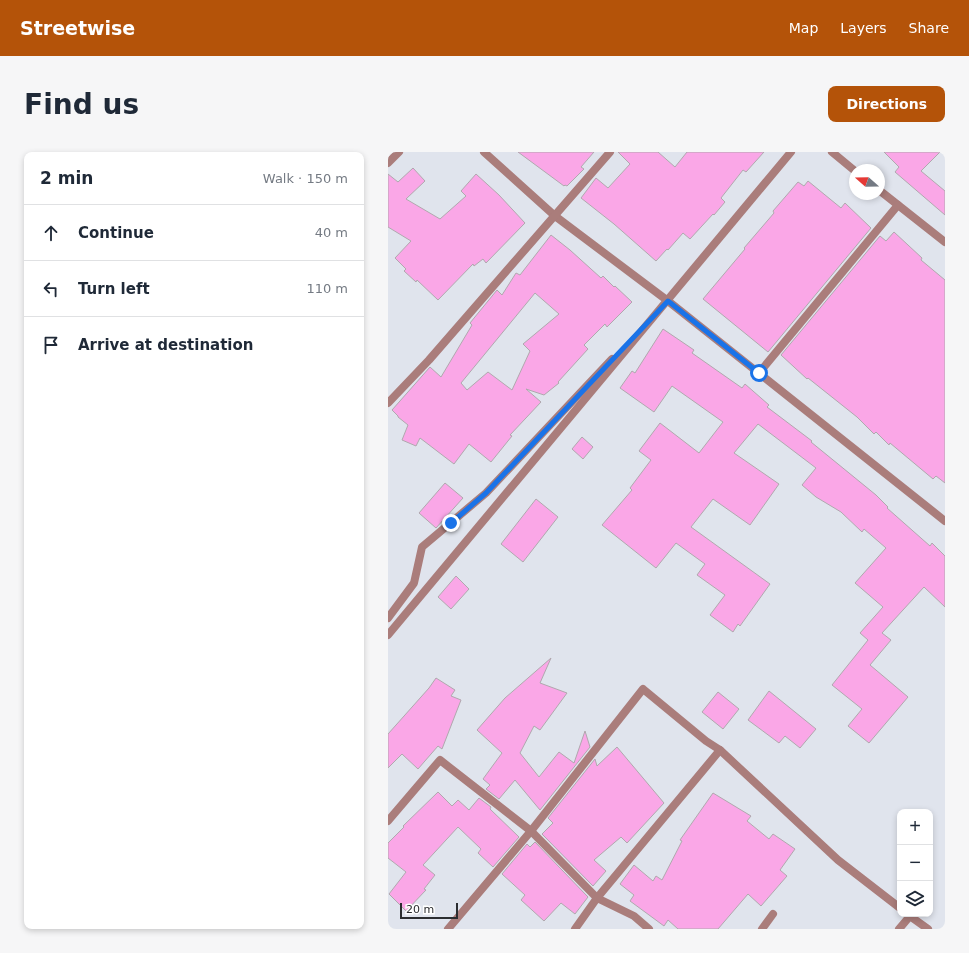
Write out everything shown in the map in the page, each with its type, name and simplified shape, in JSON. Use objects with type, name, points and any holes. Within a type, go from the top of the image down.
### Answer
[{"type":"street","points":[[388,163],[398,152]]},
{"type":"street","points":[[484,152],[555,216],[668,301],[945,521]]},
{"type":"street","points":[[388,403],[430,360],[610,152]]},
{"type":"street","points":[[388,635],[791,152]]},
{"type":"street","points":[[832,152],[849,166]]},
{"type":"street","points":[[885,195],[945,242]]},
{"type":"street","points":[[759,373],[898,205]]},
{"type":"street","points":[[388,618],[414,583],[422,547],[486,493],[668,301]]},
{"type":"street","points":[[448,929],[531,832],[643,689],[706,741],[720,750],[838,860],[897,906]]},
{"type":"street","points":[[575,929],[597,898],[720,750]]},
{"type":"street","points":[[388,821],[440,760],[531,832],[597,898],[634,916],[649,929]]},
{"type":"street","points":[[762,929],[773,914]]},
{"type":"street","points":[[899,929],[907,917]]},
{"type":"street","points":[[911,917],[928,929]]},
{"type":"building","points":[[518,152],[594,152],[581,167],[584,169],[567,186],[564,186]]},
{"type":"building","points":[[618,152],[658,152],[675,167],[687,152],[764,152],[746,172],[743,170],[721,198],[725,202],[714,215],[713,214],[690,239],[683,233],[656,261],[614,224],[581,198],[596,178],[608,188],[630,164]]},
{"type":"building","points":[[884,152],[940,152],[921,171],[945,191],[945,215],[895,172],[899,167]]},
{"type":"building","points":[[413,168],[425,181],[406,199],[440,219],[466,196],[461,191],[476,174],[499,195],[525,223],[486,263],[483,259],[474,266],[473,264],[438,300],[417,280],[416,282],[404,271],[406,269],[395,258],[411,241],[388,227],[388,174],[398,182]]},
{"type":"building","points":[[808,181],[841,208],[845,203],[871,228],[768,352],[703,299],[798,182],[804,186]]},
{"type":"building","points":[[894,232],[922,258],[921,260],[945,280],[945,483],[936,476],[933,479],[890,443],[889,445],[876,432],[874,434],[857,417],[808,378],[807,379],[781,355],[880,236],[886,241]]},
{"type":"building","points":[[551,235],[601,278],[603,276],[632,302],[607,327],[605,324],[584,345],[588,349],[558,382],[559,383],[544,395],[526,389],[541,402],[510,435],[512,436],[491,462],[469,444],[454,464],[420,438],[416,446],[402,440],[408,425],[392,410],[430,367],[441,377],[472,325],[470,323],[497,290],[502,295],[516,273],[520,275]],"holes":[[[535,293],[559,314],[523,344],[530,351],[512,390],[488,372],[467,390],[461,383]]]},
{"type":"building","points":[[663,329],[694,350],[692,353],[742,388],[745,384],[769,405],[767,407],[812,441],[811,442],[876,495],[888,507],[887,508],[930,546],[932,543],[945,556],[945,607],[924,587],[882,633],[891,640],[870,665],[908,697],[869,743],[848,726],[862,709],[832,685],[868,640],[860,633],[883,607],[855,583],[886,548],[864,529],[862,532],[841,512],[816,497],[802,485],[816,468],[758,424],[734,453],[779,484],[750,525],[713,499],[691,527],[770,584],[740,626],[738,624],[733,632],[710,615],[725,595],[697,575],[705,564],[676,543],[656,568],[602,525],[632,490],[630,488],[651,460],[639,451],[660,423],[699,453],[723,422],[672,386],[654,412],[620,388],[632,371],[635,373]]},
{"type":"building","points":[[582,437],[593,447],[583,459],[572,449]]},
{"type":"building","points":[[445,483],[463,498],[436,528],[419,513]]},
{"type":"building","points":[[536,499],[558,517],[523,562],[501,544]]},
{"type":"building","points":[[456,576],[469,589],[451,609],[438,597]]},
{"type":"building","points":[[551,658],[540,683],[567,693],[540,730],[534,726],[520,753],[539,777],[559,752],[574,763],[585,731],[590,747],[540,810],[515,780],[499,799],[486,789],[490,785],[483,779],[502,753],[477,730],[505,698]]},
{"type":"building","points":[[436,678],[455,690],[451,696],[461,700],[442,749],[438,746],[418,769],[402,754],[388,768],[388,734]]},
{"type":"building","points":[[769,691],[816,729],[800,748],[785,736],[779,743],[748,720]]},
{"type":"building","points":[[718,692],[739,709],[723,729],[702,712]]},
{"type":"building","points":[[617,747],[664,803],[627,843],[621,837],[594,860],[606,871],[593,886],[542,834],[553,823],[548,818],[595,759],[597,766]]},
{"type":"building","points":[[438,792],[452,806],[458,800],[469,810],[479,798],[491,807],[490,809],[519,837],[493,867],[478,853],[481,849],[458,827],[423,865],[435,875],[424,889],[426,890],[406,911],[389,894],[406,872],[388,858],[388,843]]},
{"type":"building","points":[[713,793],[751,816],[747,821],[769,839],[773,834],[795,849],[780,870],[787,876],[761,906],[748,894],[718,929],[678,929],[668,920],[664,926],[630,901],[634,895],[620,884],[634,865],[653,881],[656,876],[662,880],[682,841],[680,840]]},
{"type":"building","points":[[535,842],[588,897],[575,914],[561,903],[544,921],[521,900],[525,895],[502,874],[527,844],[530,847]]},
{"type":"route","points":[[451,523],[486,493],[668,301],[759,373]]}]
